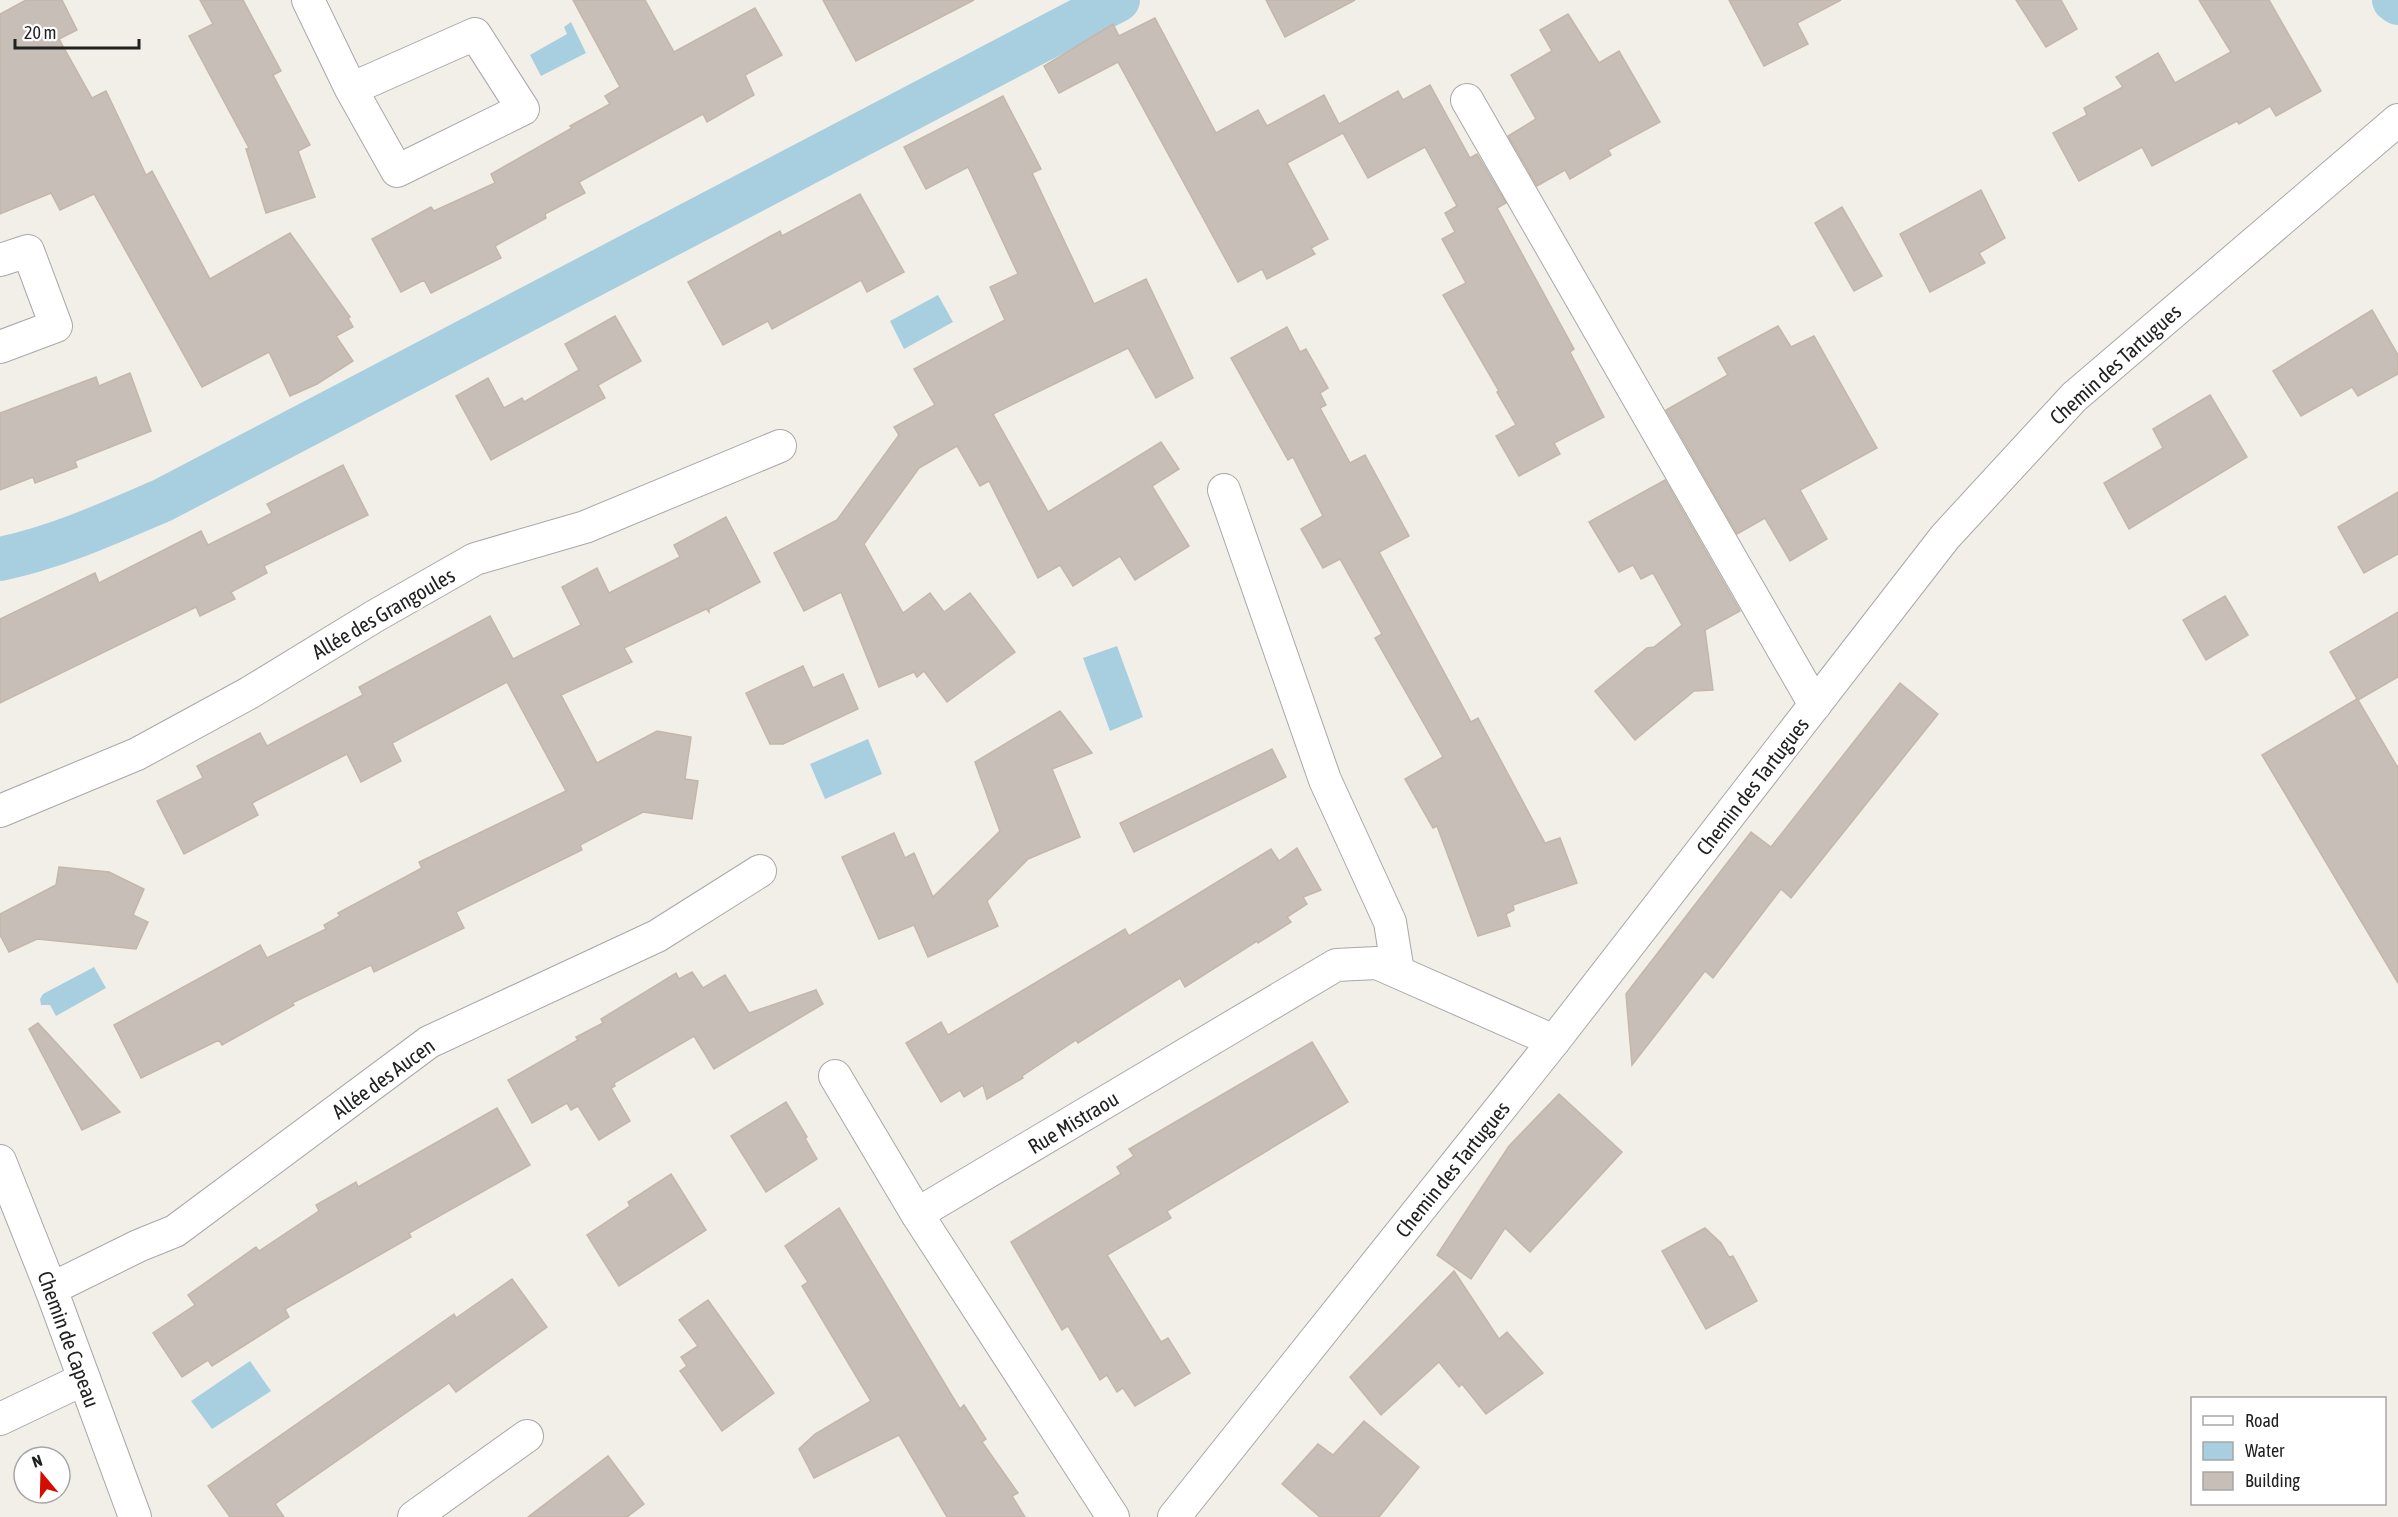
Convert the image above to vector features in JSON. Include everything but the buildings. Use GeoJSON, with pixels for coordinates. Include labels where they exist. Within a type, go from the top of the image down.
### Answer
{"type":"FeatureCollection","features":[{"type":"Feature","properties":{"kind":"street"},"geometry":{"type":"LineString","coordinates":[[308,0],[351,89],[397,171],[523,109],[475,34],[351,89]]}},
{"type":"Feature","properties":{"kind":"street"},"geometry":{"type":"LineString","coordinates":[[1467,100],[1815,705]]}},
{"type":"Feature","properties":{"kind":"street","name":"Chemin des Tartugues"},"geometry":{"type":"LineString","coordinates":[[1174,1517],[1554,1041],[1945,537],[2074,397],[2398,120]]}},
{"type":"Feature","properties":{"kind":"street"},"geometry":{"type":"LineString","coordinates":[[0,260],[28,251],[56,326],[0,347]]}},
{"type":"Feature","properties":{"kind":"street","name":"Allée des Grangoules"},"geometry":{"type":"LineString","coordinates":[[0,811],[137,754],[249,693],[375,616],[475,559],[585,527],[780,446]]}},
{"type":"Feature","properties":{"kind":"street"},"geometry":{"type":"LineString","coordinates":[[1224,490],[1325,780],[1390,922],[1398,972]]}},
{"type":"Feature","properties":{"kind":"street","name":"Allée des Aucen"},"geometry":{"type":"LineString","coordinates":[[51,1289],[138,1246],[175,1231],[429,1042],[657,936],[760,871]]}},
{"type":"Feature","properties":{"kind":"street","name":"Rue Mistraou"},"geometry":{"type":"LineString","coordinates":[[917,1214],[1336,965],[1377,963],[1554,1041]]}},
{"type":"Feature","properties":{"kind":"street"},"geometry":{"type":"LineString","coordinates":[[835,1076],[917,1214],[1113,1517]]}},
{"type":"Feature","properties":{"kind":"street","name":"Chemin de Capeau"},"geometry":{"type":"LineString","coordinates":[[0,1161],[51,1289],[135,1517]]}},
{"type":"Feature","properties":{"kind":"street"},"geometry":{"type":"LineString","coordinates":[[0,1419],[84,1379]]}},
{"type":"Feature","properties":{"kind":"street"},"geometry":{"type":"LineString","coordinates":[[414,1517],[527,1436]]}},
{"type":"Feature","properties":{"kind":"water"},"geometry":{"type":"Polygon","coordinates":[[[571,22],[586,53],[541,76],[530,55],[567,34],[564,27],[571,22]]]}},
{"type":"Feature","properties":{"kind":"water"},"geometry":{"type":"Polygon","coordinates":[[[938,295],[953,322],[904,349],[890,321],[938,295]]]}},
{"type":"Feature","properties":{"kind":"water"},"geometry":{"type":"Polygon","coordinates":[[[1117,646],[1143,717],[1110,731],[1083,658],[1117,646]]]}},
{"type":"Feature","properties":{"kind":"water"},"geometry":{"type":"Polygon","coordinates":[[[868,739],[882,774],[825,799],[810,764],[868,739]]]}},
{"type":"Feature","properties":{"kind":"water"},"geometry":{"type":"Polygon","coordinates":[[[94,967],[106,988],[56,1016],[50,1005],[41,1005],[40,999],[43,994],[94,967]]]}},
{"type":"Feature","properties":{"kind":"water"},"geometry":{"type":"Polygon","coordinates":[[[250,1361],[271,1391],[212,1429],[191,1401],[250,1361]]]}},
{"type":"Feature","properties":{"kind":"waterway"},"geometry":{"type":"LineString","coordinates":[[0,559],[63,541],[163,500],[1118,0]]}},
{"type":"Feature","properties":{"kind":"waterway"},"geometry":{"type":"LineString","coordinates":[[2394,0],[2398,3]]}}]}
